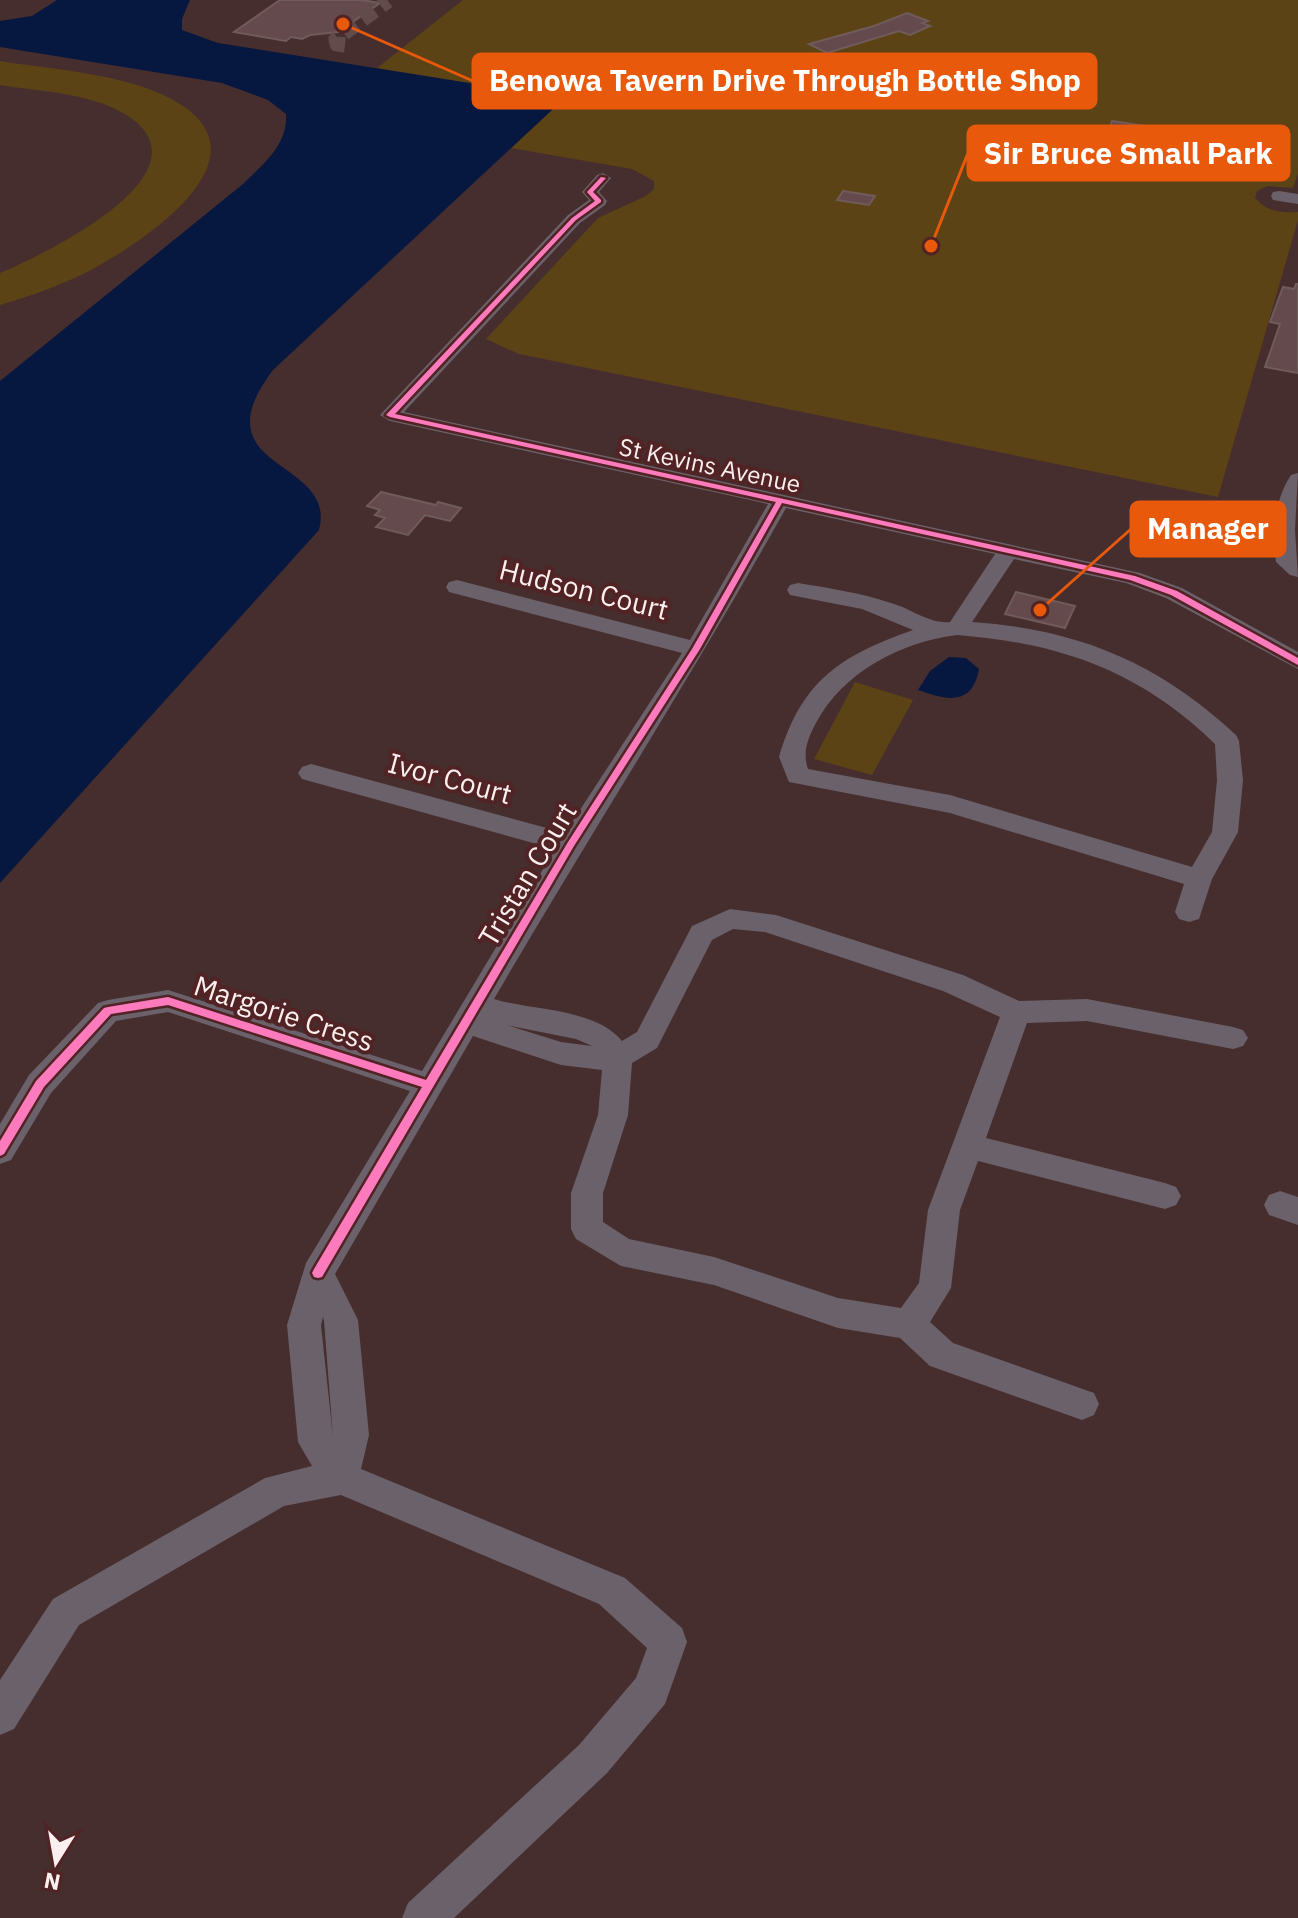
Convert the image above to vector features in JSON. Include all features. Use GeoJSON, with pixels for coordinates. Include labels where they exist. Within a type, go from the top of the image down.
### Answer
{"type":"FeatureCollection","features":[{"type":"Feature","properties":{"kind":"street","name":"St Kevins Avenue"},"geometry":{"type":"LineString","coordinates":[[603,178],[590,192],[599,201],[574,219],[390,415],[1155,585],[1298,662]]}},
{"type":"Feature","properties":{"kind":"street"},"geometry":{"type":"LineString","coordinates":[[1279,196],[1298,199]]}},
{"type":"Feature","properties":{"kind":"street"},"geometry":{"type":"LineString","coordinates":[[1298,479],[1288,499],[1283,537],[1287,562],[1298,570]]}},
{"type":"Feature","properties":{"kind":"street","name":"Tristan Court"},"geometry":{"type":"LineString","coordinates":[[341,1478],[316,1442],[304,1325],[318,1273],[571,844],[696,649],[780,501]]}},
{"type":"Feature","properties":{"kind":"street"},"geometry":{"type":"LineString","coordinates":[[957,628],[1008,551]]}},
{"type":"Feature","properties":{"kind":"street"},"geometry":{"type":"LineString","coordinates":[[983,629],[1003,593],[1001,584],[992,575]]}},
{"type":"Feature","properties":{"kind":"street","name":"Hudson Court"},"geometry":{"type":"LineString","coordinates":[[457,587],[696,649]]}},
{"type":"Feature","properties":{"kind":"street"},"geometry":{"type":"LineString","coordinates":[[798,590],[864,602],[907,615],[931,631]]}},
{"type":"Feature","properties":{"kind":"street"},"geometry":{"type":"LineString","coordinates":[[1189,912],[1199,879],[1225,832],[1230,780],[1227,741],[1174,694],[1111,660],[1058,644],[983,629],[931,631],[872,653],[820,693],[798,734],[791,757],[798,776],[913,795],[1040,829],[1199,879]]}},
{"type":"Feature","properties":{"kind":"street","name":"Ivor Court"},"geometry":{"type":"LineString","coordinates":[[311,773],[571,844]]}},
{"type":"Feature","properties":{"kind":"street"},"geometry":{"type":"LineString","coordinates":[[473,1014],[550,1051],[596,1060],[618,1057],[647,1040],[702,933],[730,919],[766,922],[910,968],[953,983],[1016,1012],[1087,1010],[1233,1038]]}},
{"type":"Feature","properties":{"kind":"street","name":"Margorie Cress"},"geometry":{"type":"LineString","coordinates":[[0,1151],[40,1084],[108,1011],[168,1001],[429,1085]]}},
{"type":"Feature","properties":{"kind":"street"},"geometry":{"type":"LineString","coordinates":[[909,1324],[935,1288],[944,1210],[1016,1012]]}},
{"type":"Feature","properties":{"kind":"street"},"geometry":{"type":"LineString","coordinates":[[618,1057],[613,1115],[587,1193],[587,1229],[621,1252],[714,1271],[838,1313],[909,1324],[942,1355],[1082,1404]]}},
{"type":"Feature","properties":{"kind":"street"},"geometry":{"type":"LineString","coordinates":[[968,1146],[1165,1196]]}},
{"type":"Feature","properties":{"kind":"street"},"geometry":{"type":"LineString","coordinates":[[0,1715],[66,1612],[278,1490],[341,1478],[612,1591],[668,1642],[651,1690],[593,1759],[423,1918]]}},
{"type":"Feature","properties":{"kind":"shaded area"},"geometry":{"type":"Polygon","coordinates":[[[463,0],[1298,0],[1298,173],[1293,188],[1268,186],[1257,191],[1255,198],[1275,211],[1298,212],[1298,220],[1218,497],[519,354],[486,339],[598,218],[646,196],[654,189],[654,181],[632,169],[511,148],[553,109],[547,96],[377,68],[463,0]]]}},
{"type":"Feature","properties":{"kind":"shaded area"},"geometry":{"type":"Polygon","coordinates":[[[0,61],[119,80],[164,95],[183,106],[205,128],[211,151],[204,175],[187,199],[138,241],[80,275],[0,305],[0,273],[48,250],[109,212],[133,190],[149,166],[151,143],[135,121],[105,105],[70,95],[0,85],[0,61]]]}},
{"type":"Feature","properties":{"kind":"shaded area"},"geometry":{"type":"Polygon","coordinates":[[[855,682],[913,700],[872,775],[814,759],[855,682]]]}},
{"type":"Feature","properties":{"kind":"water"},"geometry":{"type":"Polygon","coordinates":[[[57,0],[190,0],[182,19],[182,30],[218,43],[538,94],[547,96],[554,105],[273,370],[254,403],[250,428],[259,446],[309,489],[319,506],[319,530],[0,883],[0,381],[243,184],[273,153],[286,125],[286,114],[268,100],[222,83],[0,47],[0,21],[32,16],[57,0]]]}},
{"type":"Feature","properties":{"kind":"water"},"geometry":{"type":"Polygon","coordinates":[[[949,657],[966,658],[979,669],[970,690],[956,698],[948,698],[918,690],[930,671],[949,657]]]}},
{"type":"Feature","properties":{"kind":"building"},"geometry":{"type":"Polygon","coordinates":[[[280,0],[362,0],[380,3],[338,32],[302,39],[291,37],[286,41],[234,32],[280,0]]]}},
{"type":"Feature","properties":{"kind":"building"},"geometry":{"type":"Polygon","coordinates":[[[907,13],[928,21],[922,23],[930,26],[910,35],[899,31],[827,53],[809,44],[874,26],[907,13]]]}},
{"type":"Feature","properties":{"kind":"building"},"geometry":{"type":"Polygon","coordinates":[[[1112,121],[1159,128],[1155,138],[1108,132],[1112,121]]]}},
{"type":"Feature","properties":{"kind":"building"},"geometry":{"type":"Polygon","coordinates":[[[843,191],[875,196],[869,205],[837,200],[843,191]]]}},
{"type":"Feature","properties":{"kind":"building"},"geometry":{"type":"Polygon","coordinates":[[[1296,284],[1298,373],[1265,367],[1280,324],[1270,322],[1283,287],[1294,289],[1296,284]]]}},
{"type":"Feature","properties":{"kind":"building"},"geometry":{"type":"Polygon","coordinates":[[[381,492],[461,508],[450,521],[425,515],[408,535],[376,527],[385,518],[375,515],[380,510],[367,506],[381,492]]]}},
{"type":"Feature","properties":{"kind":"building"},"geometry":{"type":"Polygon","coordinates":[[[1016,592],[1075,606],[1065,628],[1005,614],[1016,592]]]}},
{"type":"Feature","properties":{"kind":"tunnel"},"geometry":{"type":"LineString","coordinates":[[345,45],[337,44],[336,39],[388,1]]}},
{"type":"Feature","properties":{"kind":"cycle path"},"geometry":{"type":"LineString","coordinates":[[603,178],[590,192],[599,201],[574,219],[390,415],[1132,578],[1174,593],[1298,662]]}},
{"type":"Feature","properties":{"kind":"cycle path"},"geometry":{"type":"LineString","coordinates":[[318,1273],[571,844],[696,649],[780,501]]}},
{"type":"Feature","properties":{"kind":"cycle path"},"geometry":{"type":"LineString","coordinates":[[0,1151],[40,1084],[108,1011],[168,1001],[429,1085]]}},
{"type":"Feature","properties":{"kind":"place","name":"Benowa Tavern Drive Through Bottle Shop"},"geometry":{"type":"Point","coordinates":[343,24]}},
{"type":"Feature","properties":{"kind":"place","name":"Sir Bruce Small Park"},"geometry":{"type":"Point","coordinates":[931,246]}},
{"type":"Feature","properties":{"kind":"place","name":"Manager"},"geometry":{"type":"Point","coordinates":[1040,610]}}]}
